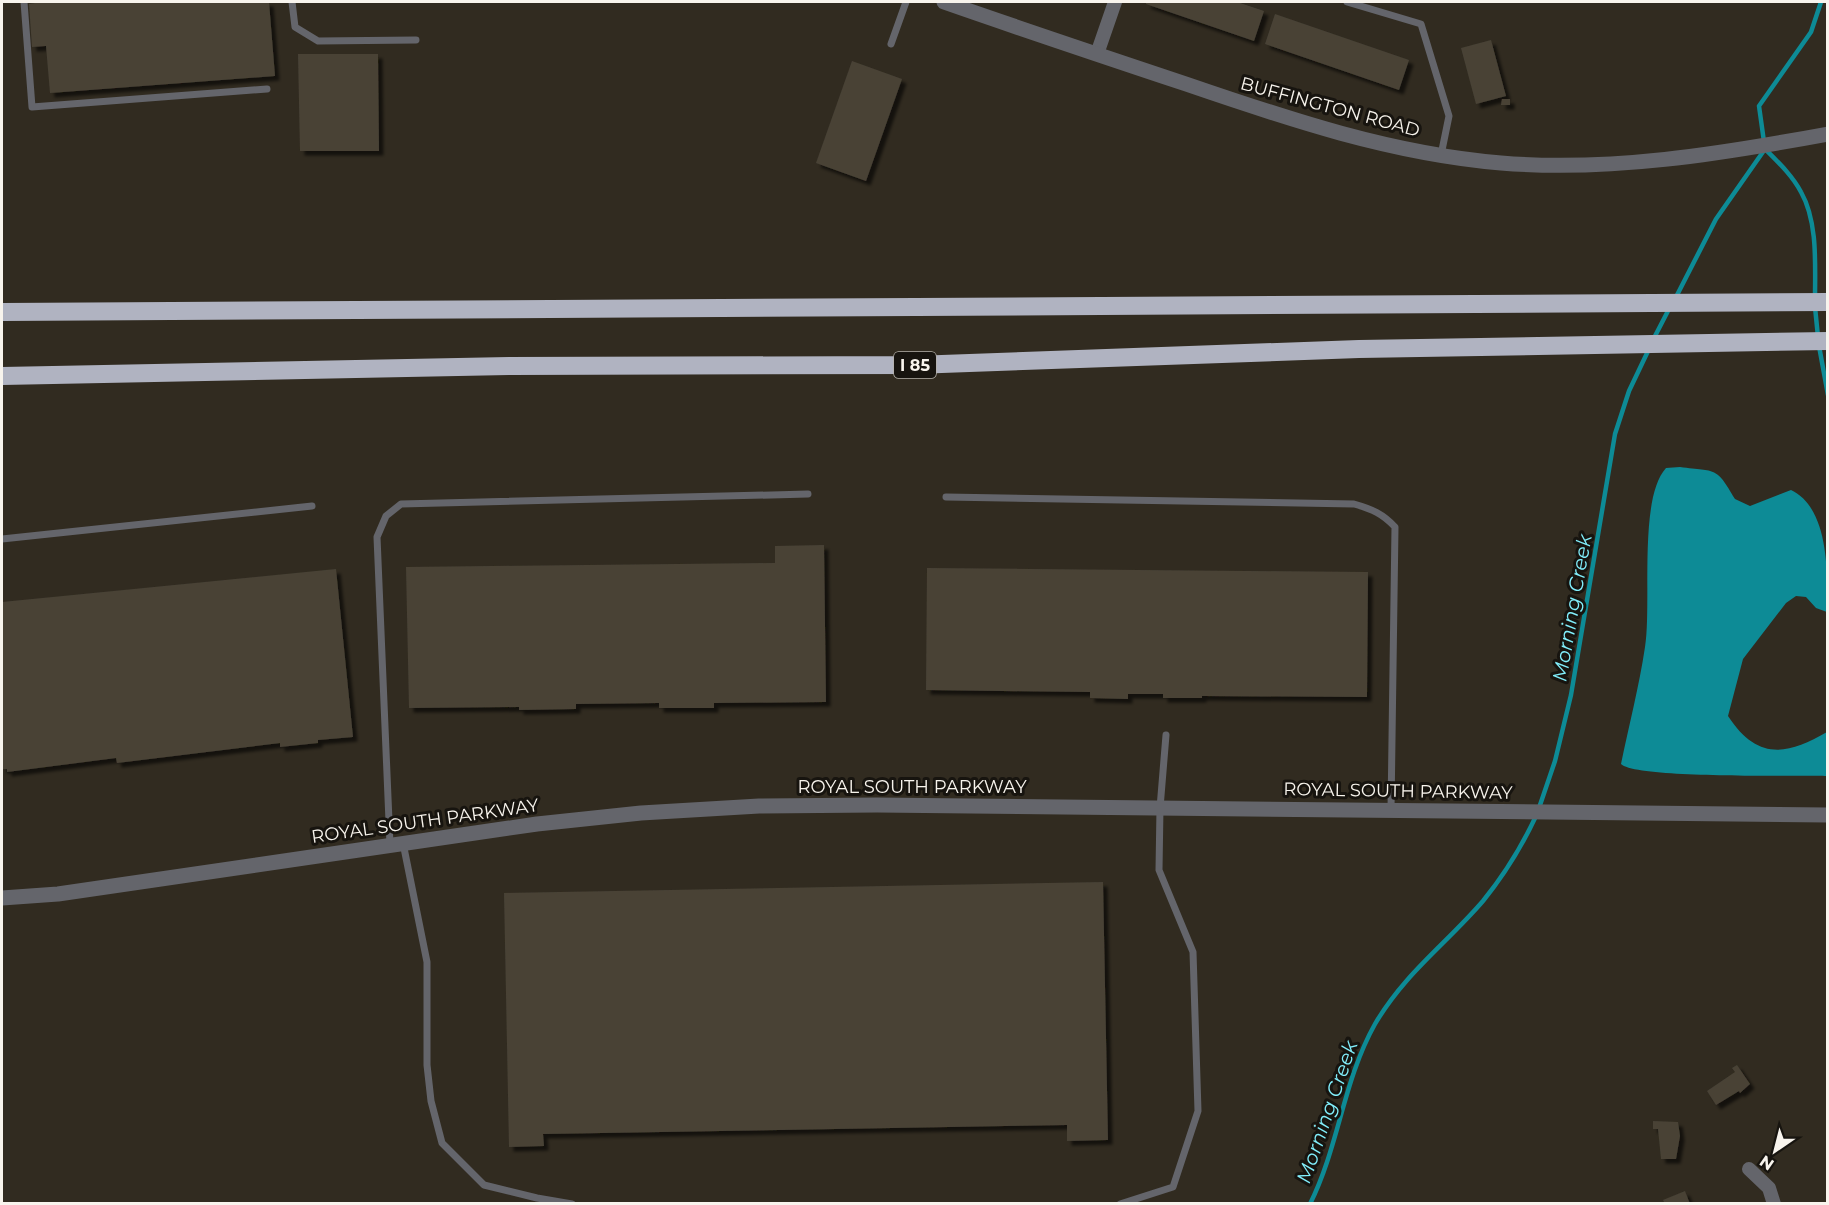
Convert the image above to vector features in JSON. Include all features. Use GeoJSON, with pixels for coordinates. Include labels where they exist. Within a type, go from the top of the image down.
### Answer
{"type":"FeatureCollection","features":[{"type":"Feature","properties":{"kind":"highway"},"geometry":{"type":"LineString","coordinates":[[2,312],[1827,302]]}},
{"type":"Feature","properties":{"kind":"highway","name":"I 85"},"geometry":{"type":"LineString","coordinates":[[2,376],[521,365],[914,365],[1359,349],[1827,341]]}},
{"type":"Feature","properties":{"kind":"street","name":"BUFFINGTON ROAD"},"geometry":{"type":"LineString","coordinates":[[944,2],[1251,106],[1355,137],[1441,155],[1500,163],[1572,166],[1650,162],[1827,134]]}},
{"type":"Feature","properties":{"kind":"street"},"geometry":{"type":"LineString","coordinates":[[1097,54],[1114,2]]}},
{"type":"Feature","properties":{"kind":"street","name":"ROYAL SOUTH PARKWAY"},"geometry":{"type":"LineString","coordinates":[[2,898],[58,894],[549,822],[641,813],[759,806],[878,805],[1827,815]]}},
{"type":"Feature","properties":{"kind":"street"},"geometry":{"type":"LineString","coordinates":[[1749,1169],[1769,1188],[1774,1203]]}},
{"type":"Feature","properties":{"kind":"lane"},"geometry":{"type":"LineString","coordinates":[[24,2],[32,107],[267,89]]}},
{"type":"Feature","properties":{"kind":"lane"},"geometry":{"type":"LineString","coordinates":[[292,2],[295,27],[318,41],[416,40]]}},
{"type":"Feature","properties":{"kind":"lane"},"geometry":{"type":"LineString","coordinates":[[891,44],[906,2]]}},
{"type":"Feature","properties":{"kind":"lane"},"geometry":{"type":"LineString","coordinates":[[1347,2],[1421,24],[1449,116],[1441,155]]}},
{"type":"Feature","properties":{"kind":"lane"},"geometry":{"type":"LineString","coordinates":[[572,1203],[537,1198],[484,1185],[442,1143],[431,1101],[427,1065],[427,962],[396,844],[377,537],[386,516],[401,504],[808,494]]}},
{"type":"Feature","properties":{"kind":"lane"},"geometry":{"type":"LineString","coordinates":[[946,497],[1354,504],[1373,509],[1386,517],[1395,527],[1391,810]]}},
{"type":"Feature","properties":{"kind":"lane"},"geometry":{"type":"LineString","coordinates":[[2,539],[312,506]]}},
{"type":"Feature","properties":{"kind":"lane"},"geometry":{"type":"LineString","coordinates":[[1120,1203],[1173,1187],[1198,1112],[1193,952],[1159,870],[1160,808],[1166,735]]}},
{"type":"Feature","properties":{"kind":"water"},"geometry":{"type":"Polygon","coordinates":[[[1680,467],[1714,472],[1724,481],[1735,499],[1750,506],[1791,490],[1813,511],[1824,543],[1827,612],[1816,608],[1806,597],[1796,596],[1786,603],[1743,659],[1728,716],[1750,740],[1761,747],[1773,750],[1798,746],[1827,732],[1827,776],[1685,774],[1633,769],[1621,764],[1645,647],[1649,527],[1652,503],[1657,483],[1666,468],[1680,467]]]}},
{"type":"Feature","properties":{"kind":"building"},"geometry":{"type":"Polygon","coordinates":[[[41,2],[269,2],[275,76],[50,93],[46,46],[32,47],[29,4],[41,2]]]}},
{"type":"Feature","properties":{"kind":"building"},"geometry":{"type":"Polygon","coordinates":[[[1146,2],[1237,2],[1264,11],[1254,41],[1146,4],[1146,2]]]}},
{"type":"Feature","properties":{"kind":"building"},"geometry":{"type":"Polygon","coordinates":[[[1275,14],[1409,60],[1399,90],[1265,44],[1275,14]]]}},
{"type":"Feature","properties":{"kind":"building"},"geometry":{"type":"Polygon","coordinates":[[[1491,40],[1506,96],[1476,104],[1461,48],[1491,40]]]}},
{"type":"Feature","properties":{"kind":"building"},"geometry":{"type":"Polygon","coordinates":[[[298,54],[378,54],[379,151],[300,151],[298,54]]]}},
{"type":"Feature","properties":{"kind":"building"},"geometry":{"type":"Polygon","coordinates":[[[852,61],[902,79],[866,181],[816,163],[852,61]]]}},
{"type":"Feature","properties":{"kind":"building"},"geometry":{"type":"Polygon","coordinates":[[[1502,99],[1510,99],[1510,105],[1501,105],[1502,99]]]}},
{"type":"Feature","properties":{"kind":"building"},"geometry":{"type":"Polygon","coordinates":[[[824,545],[826,702],[714,703],[714,708],[659,708],[659,703],[576,704],[576,709],[409,708],[406,567],[775,563],[775,546],[824,545]]]}},
{"type":"Feature","properties":{"kind":"building"},"geometry":{"type":"Polygon","coordinates":[[[927,568],[1368,572],[1367,697],[1202,696],[1202,698],[1163,698],[1163,694],[1128,694],[1128,699],[1090,698],[1090,692],[926,690],[927,568]]]}},
{"type":"Feature","properties":{"kind":"building"},"geometry":{"type":"Polygon","coordinates":[[[336,569],[353,737],[318,740],[318,743],[280,747],[280,743],[117,763],[116,758],[7,772],[7,769],[2,769],[2,602],[336,569]]]}},
{"type":"Feature","properties":{"kind":"building"},"geometry":{"type":"Polygon","coordinates":[[[1103,882],[1108,1140],[1067,1141],[1067,1125],[543,1134],[544,1146],[509,1147],[504,893],[1103,882]]]}},
{"type":"Feature","properties":{"kind":"building"},"geometry":{"type":"Polygon","coordinates":[[[1737,1065],[1750,1084],[1740,1093],[1739,1091],[1716,1105],[1707,1091],[1735,1072],[1732,1068],[1737,1065]]]}},
{"type":"Feature","properties":{"kind":"building"},"geometry":{"type":"Polygon","coordinates":[[[1653,1121],[1678,1122],[1680,1136],[1676,1159],[1661,1159],[1658,1129],[1653,1129],[1653,1121]]]}},
{"type":"Feature","properties":{"kind":"building"},"geometry":{"type":"Polygon","coordinates":[[[1685,1191],[1690,1204],[1665,1204],[1663,1200],[1685,1191]]]}},
{"type":"Feature","properties":{"kind":"waterway","name":"Morning Creek"},"geometry":{"type":"LineString","coordinates":[[1675,299],[1716,219],[1765,149],[1759,106],[1811,32],[1821,2]]}},
{"type":"Feature","properties":{"kind":"waterway"},"geometry":{"type":"LineString","coordinates":[[1765,149],[1793,180],[1806,204],[1813,230],[1815,299]]}},
{"type":"Feature","properties":{"kind":"waterway"},"geometry":{"type":"LineString","coordinates":[[1815,307],[1818,337]]}},
{"type":"Feature","properties":{"kind":"waterway","name":"Morning Creek"},"geometry":{"type":"LineString","coordinates":[[1654,338],[1669,309]]}},
{"type":"Feature","properties":{"kind":"waterway"},"geometry":{"type":"LineString","coordinates":[[1819,346],[1828,395]]}},
{"type":"Feature","properties":{"kind":"waterway","name":"Morning Creek"},"geometry":{"type":"LineString","coordinates":[[1539,808],[1555,761],[1571,695],[1615,434],[1629,391],[1649,349]]}},
{"type":"Feature","properties":{"kind":"waterway","name":"Morning Creek"},"geometry":{"type":"LineString","coordinates":[[1310,1204],[1328,1159],[1355,1068],[1375,1024],[1399,989],[1491,891],[1512,860],[1536,816]]}}]}
